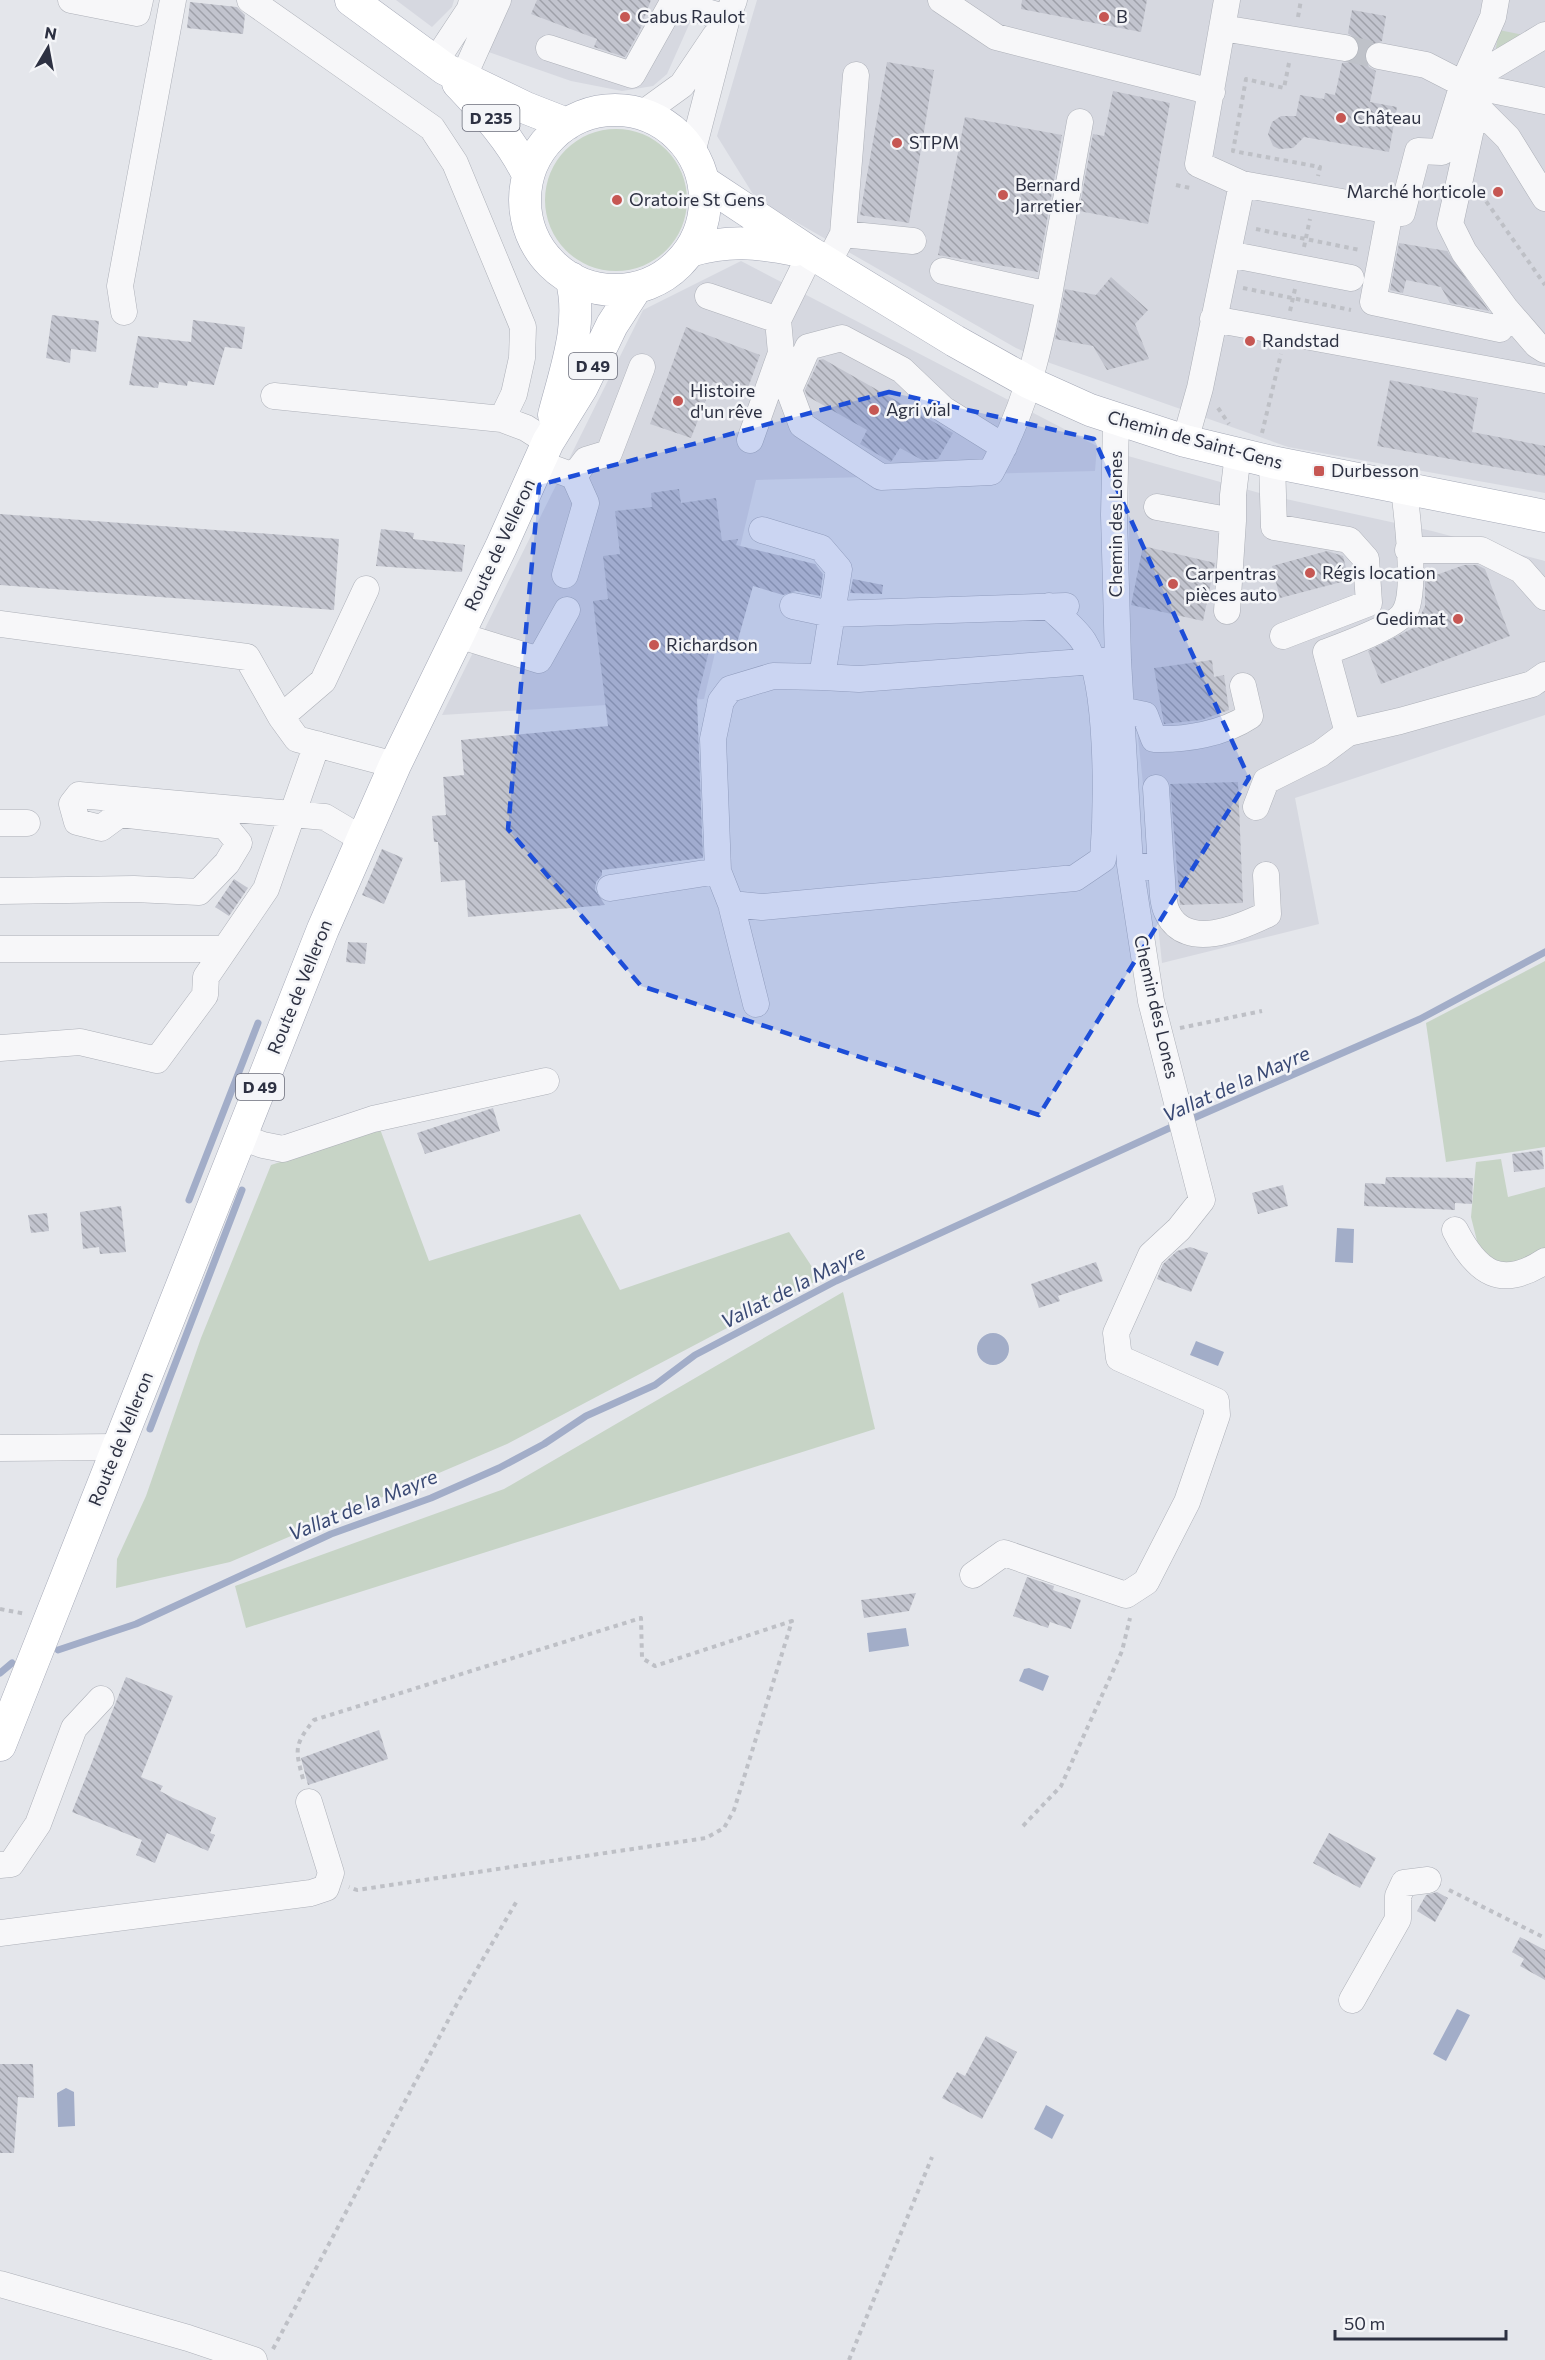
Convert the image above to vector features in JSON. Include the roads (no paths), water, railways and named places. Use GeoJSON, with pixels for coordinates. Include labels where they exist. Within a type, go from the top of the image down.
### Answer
{"type":"FeatureCollection","features":[{"type":"Feature","properties":{"kind":"main road","name":"D 235"},"geometry":{"type":"LineString","coordinates":[[351,0],[448,70],[526,108],[567,124]]}},
{"type":"Feature","properties":{"kind":"main road","name":"D 235"},"geometry":{"type":"LineString","coordinates":[[448,70],[500,128],[518,154],[528,175]]}},
{"type":"Feature","properties":{"kind":"main road"},"geometry":{"type":"LineString","coordinates":[[616,110],[642,114],[662,123],[679,136],[698,168],[704,218],[690,251],[675,268],[657,280],[636,288],[602,289],[571,278],[546,258],[537,245],[528,222],[525,198],[528,175],[543,146],[567,124],[590,113],[616,110]]}},
{"type":"Feature","properties":{"kind":"main road","name":"Chemin de Saint-Gens"},"geometry":{"type":"LineString","coordinates":[[698,168],[820,258],[955,341],[1030,383],[1116,420],[1185,441],[1244,437],[1272,462],[1545,516]]}},
{"type":"Feature","properties":{"kind":"main road","name":"Chemin de Saint-Gens"},"geometry":{"type":"LineString","coordinates":[[690,251],[715,244],[758,242],[820,258]]}},
{"type":"Feature","properties":{"kind":"main road","name":"Route de Velleron"},"geometry":{"type":"LineString","coordinates":[[543,452],[571,346],[576,294],[571,278]]}},
{"type":"Feature","properties":{"kind":"main road","name":"Route de Velleron"},"geometry":{"type":"LineString","coordinates":[[0,1745],[240,1137],[362,839],[543,452],[582,387],[612,325],[636,288]]}},
{"type":"Feature","properties":{"kind":"street"},"geometry":{"type":"LineString","coordinates":[[71,0],[137,14],[140,0]]}},
{"type":"Feature","properties":{"kind":"street"},"geometry":{"type":"LineString","coordinates":[[124,312],[120,286],[173,0]]}},
{"type":"Feature","properties":{"kind":"street"},"geometry":{"type":"LineString","coordinates":[[250,0],[432,128],[455,163],[523,327],[522,358],[514,394],[502,419]]}},
{"type":"Feature","properties":{"kind":"street"},"geometry":{"type":"LineString","coordinates":[[448,70],[472,0]]}},
{"type":"Feature","properties":{"kind":"street"},"geometry":{"type":"LineString","coordinates":[[448,70],[498,0]]}},
{"type":"Feature","properties":{"kind":"street"},"geometry":{"type":"LineString","coordinates":[[941,0],[996,37],[1212,92]]}},
{"type":"Feature","properties":{"kind":"street"},"geometry":{"type":"LineString","coordinates":[[1227,0],[1198,164],[1242,184],[1396,212]]}},
{"type":"Feature","properties":{"kind":"street"},"geometry":{"type":"LineString","coordinates":[[1496,0],[1470,95],[1450,225],[1464,252],[1505,308],[1537,345],[1545,350]]}},
{"type":"Feature","properties":{"kind":"street"},"geometry":{"type":"LineString","coordinates":[[549,48],[632,75],[673,2],[730,9]]}},
{"type":"Feature","properties":{"kind":"street"},"geometry":{"type":"LineString","coordinates":[[642,114],[682,84],[730,9]]}},
{"type":"Feature","properties":{"kind":"street"},"geometry":{"type":"LineString","coordinates":[[698,168],[730,9]]}},
{"type":"Feature","properties":{"kind":"street"},"geometry":{"type":"LineString","coordinates":[[1222,28],[1345,48]]}},
{"type":"Feature","properties":{"kind":"street"},"geometry":{"type":"LineString","coordinates":[[1500,329],[1373,302],[1396,212],[1418,151],[1442,153],[1470,95],[1545,35]]}},
{"type":"Feature","properties":{"kind":"street"},"geometry":{"type":"LineString","coordinates":[[1379,56],[1426,65],[1470,95],[1508,138],[1545,198]]}},
{"type":"Feature","properties":{"kind":"street"},"geometry":{"type":"LineString","coordinates":[[750,440],[781,352],[778,320],[820,258],[843,234],[856,75]]}},
{"type":"Feature","properties":{"kind":"street"},"geometry":{"type":"LineString","coordinates":[[1470,95],[1545,101]]}},
{"type":"Feature","properties":{"kind":"street"},"geometry":{"type":"LineString","coordinates":[[1004,447],[943,409],[902,370],[842,338],[808,347],[789,390],[802,425],[881,477],[990,472],[1004,447],[1030,383],[1049,295],[1080,122]]}},
{"type":"Feature","properties":{"kind":"street"},"geometry":{"type":"LineString","coordinates":[[1185,441],[1200,388],[1242,184]]}},
{"type":"Feature","properties":{"kind":"street"},"geometry":{"type":"LineString","coordinates":[[843,234],[913,241]]}},
{"type":"Feature","properties":{"kind":"street"},"geometry":{"type":"LineString","coordinates":[[1228,254],[1351,278]]}},
{"type":"Feature","properties":{"kind":"street"},"geometry":{"type":"LineString","coordinates":[[943,271],[1049,295]]}},
{"type":"Feature","properties":{"kind":"street"},"geometry":{"type":"LineString","coordinates":[[708,296],[778,320]]}},
{"type":"Feature","properties":{"kind":"street"},"geometry":{"type":"LineString","coordinates":[[1213,319],[1545,380]]}},
{"type":"Feature","properties":{"kind":"street"},"geometry":{"type":"LineString","coordinates":[[574,476],[586,460],[609,453],[642,367]]}},
{"type":"Feature","properties":{"kind":"street"},"geometry":{"type":"LineString","coordinates":[[274,396],[502,419],[526,428],[543,452],[574,476],[586,502],[565,575]]}},
{"type":"Feature","properties":{"kind":"street","name":"Chemin des Lones"},"geometry":{"type":"LineString","coordinates":[[973,1575],[1004,1553],[1126,1595],[1146,1582],[1187,1502],[1217,1415],[1216,1401],[1119,1358],[1116,1333],[1151,1256],[1179,1229],[1202,1200],[1159,1031],[1138,932],[1130,865],[1121,710],[1106,661],[1114,515],[1116,420]]}},
{"type":"Feature","properties":{"kind":"street"},"geometry":{"type":"LineString","coordinates":[[1227,611],[1233,495],[1244,437]]}},
{"type":"Feature","properties":{"kind":"street"},"geometry":{"type":"LineString","coordinates":[[1272,462],[1274,527],[1349,540],[1366,560],[1370,603],[1283,636]]}},
{"type":"Feature","properties":{"kind":"street"},"geometry":{"type":"LineString","coordinates":[[1348,733],[1326,652],[1359,640],[1404,614],[1412,595],[1404,489]]}},
{"type":"Feature","properties":{"kind":"street"},"geometry":{"type":"LineString","coordinates":[[1156,507],[1233,521]]}},
{"type":"Feature","properties":{"kind":"street"},"geometry":{"type":"LineString","coordinates":[[762,530],[821,548],[839,569],[822,677]]}},
{"type":"Feature","properties":{"kind":"street"},"geometry":{"type":"LineString","coordinates":[[1408,550],[1481,550],[1521,570],[1545,597]]}},
{"type":"Feature","properties":{"kind":"street"},"geometry":{"type":"LineString","coordinates":[[281,717],[323,681],[366,589]]}},
{"type":"Feature","properties":{"kind":"street"},"geometry":{"type":"LineString","coordinates":[[731,904],[762,907],[1075,878],[1103,859],[1107,810],[1106,661],[1083,640],[1058,606],[831,614],[793,606]]}},
{"type":"Feature","properties":{"kind":"street"},"geometry":{"type":"LineString","coordinates":[[458,635],[539,660],[567,610]]}},
{"type":"Feature","properties":{"kind":"street"},"geometry":{"type":"LineString","coordinates":[[0,624],[247,657],[281,717],[297,739],[395,765]]}},
{"type":"Feature","properties":{"kind":"street"},"geometry":{"type":"LineString","coordinates":[[756,1004],[731,904],[718,871],[713,739],[721,701],[730,689],[772,676],[859,679],[1106,661]]}},
{"type":"Feature","properties":{"kind":"street"},"geometry":{"type":"LineString","coordinates":[[1256,807],[1266,781],[1320,754],[1348,733],[1532,684],[1545,675]]}},
{"type":"Feature","properties":{"kind":"street"},"geometry":{"type":"LineString","coordinates":[[1121,710],[1144,715],[1154,739],[1171,740],[1232,728],[1250,716],[1243,686]]}},
{"type":"Feature","properties":{"kind":"street"},"geometry":{"type":"LineString","coordinates":[[0,1048],[80,1042],[157,1060],[205,995],[206,977],[266,889],[317,744]]}},
{"type":"Feature","properties":{"kind":"street"},"geometry":{"type":"LineString","coordinates":[[1156,788],[1166,912],[1177,928],[1198,936],[1245,925],[1268,914],[1266,874]]}},
{"type":"Feature","properties":{"kind":"street"},"geometry":{"type":"LineString","coordinates":[[0,891],[134,889],[199,892],[227,863],[239,843],[225,826],[120,814],[101,828],[77,822],[72,804],[80,795],[325,817],[362,839]]}},
{"type":"Feature","properties":{"kind":"street"},"geometry":{"type":"LineString","coordinates":[[0,823],[27,823]]}},
{"type":"Feature","properties":{"kind":"street"},"geometry":{"type":"LineString","coordinates":[[1130,865],[1161,868]]}},
{"type":"Feature","properties":{"kind":"street"},"geometry":{"type":"LineString","coordinates":[[610,888],[718,871]]}},
{"type":"Feature","properties":{"kind":"street"},"geometry":{"type":"LineString","coordinates":[[0,949],[225,949]]}},
{"type":"Feature","properties":{"kind":"street"},"geometry":{"type":"LineString","coordinates":[[240,1137],[284,1149],[373,1119],[546,1081]]}},
{"type":"Feature","properties":{"kind":"street"},"geometry":{"type":"LineString","coordinates":[[1455,1230],[1468,1255],[1486,1270],[1508,1276],[1527,1273],[1545,1261]]}},
{"type":"Feature","properties":{"kind":"street"},"geometry":{"type":"LineString","coordinates":[[0,1448],[118,1447]]}},
{"type":"Feature","properties":{"kind":"street"},"geometry":{"type":"LineString","coordinates":[[0,1865],[11,1864],[38,1824],[74,1728],[101,1699]]}},
{"type":"Feature","properties":{"kind":"street"},"geometry":{"type":"LineString","coordinates":[[0,1933],[311,1893],[326,1888],[331,1873],[309,1802]]}},
{"type":"Feature","properties":{"kind":"street"},"geometry":{"type":"LineString","coordinates":[[1352,2000],[1398,1919],[1398,1896],[1404,1883],[1428,1880]]}},
{"type":"Feature","properties":{"kind":"street"},"geometry":{"type":"LineString","coordinates":[[0,2284],[184,2349],[263,2355]]}},
{"type":"Feature","properties":{"kind":"water"},"geometry":{"type":"Polygon","coordinates":[[[1337,1228],[1354,1229],[1353,1263],[1335,1262],[1337,1228]]]}},
{"type":"Feature","properties":{"kind":"water"},"geometry":{"type":"Polygon","coordinates":[[[993,1333],[1005,1337],[1009,1349],[1005,1361],[993,1365],[981,1361],[977,1349],[981,1337],[993,1333]]]}},
{"type":"Feature","properties":{"kind":"water"},"geometry":{"type":"Polygon","coordinates":[[[1196,1341],[1224,1352],[1218,1366],[1190,1355],[1196,1341]]]}},
{"type":"Feature","properties":{"kind":"water"},"geometry":{"type":"Polygon","coordinates":[[[906,1628],[909,1646],[869,1652],[867,1633],[906,1628]]]}},
{"type":"Feature","properties":{"kind":"water"},"geometry":{"type":"Polygon","coordinates":[[[1029,1668],[1049,1676],[1043,1691],[1019,1681],[1024,1669],[1029,1668]]]}},
{"type":"Feature","properties":{"kind":"water"},"geometry":{"type":"Polygon","coordinates":[[[1457,2009],[1470,2015],[1446,2061],[1433,2054],[1457,2009]]]}},
{"type":"Feature","properties":{"kind":"water"},"geometry":{"type":"Polygon","coordinates":[[[66,2088],[74,2092],[75,2126],[58,2127],[57,2093],[66,2088]]]}},
{"type":"Feature","properties":{"kind":"water"},"geometry":{"type":"Polygon","coordinates":[[[1046,2105],[1064,2115],[1052,2139],[1034,2129],[1046,2105]]]}},
{"type":"Feature","properties":{"kind":"waterway","name":"Vallat de la Mayre"},"geometry":{"type":"LineString","coordinates":[[1187,1121],[1420,1019],[1545,952]]}},
{"type":"Feature","properties":{"kind":"waterway"},"geometry":{"type":"LineString","coordinates":[[189,1200],[258,1023]]}},
{"type":"Feature","properties":{"kind":"waterway","name":"Vallat de la Mayre"},"geometry":{"type":"LineString","coordinates":[[58,1650],[136,1624],[331,1534],[431,1498],[499,1468],[544,1444],[586,1416],[655,1385],[695,1355],[836,1281],[1176,1125]]}},
{"type":"Feature","properties":{"kind":"waterway"},"geometry":{"type":"LineString","coordinates":[[150,1429],[242,1190]]}},
{"type":"Feature","properties":{"kind":"waterway","name":"Vallat de la Mayre"},"geometry":{"type":"LineString","coordinates":[[0,1673],[12,1663]]}},
{"type":"Feature","properties":{"kind":"tunnel"},"geometry":{"type":"LineString","coordinates":[[1345,48],[1379,56]]}},
{"type":"Feature","properties":{"kind":"place","name":"Cabus Raulot"},"geometry":{"type":"Point","coordinates":[625,17]}},
{"type":"Feature","properties":{"kind":"place","name":"B"},"geometry":{"type":"Point","coordinates":[1104,17]}},
{"type":"Feature","properties":{"kind":"place","name":"Château"},"geometry":{"type":"Point","coordinates":[1341,118]}},
{"type":"Feature","properties":{"kind":"place","name":"STPM"},"geometry":{"type":"Point","coordinates":[897,143]}},
{"type":"Feature","properties":{"kind":"place","name":"Marché horticole"},"geometry":{"type":"Point","coordinates":[1498,192]}},
{"type":"Feature","properties":{"kind":"place","name":"Bernard Jarretier"},"geometry":{"type":"Point","coordinates":[1003,195]}},
{"type":"Feature","properties":{"kind":"place","name":"Oratoire St Gens"},"geometry":{"type":"Point","coordinates":[617,200]}},
{"type":"Feature","properties":{"kind":"place","name":"Randstad"},"geometry":{"type":"Point","coordinates":[1250,341]}},
{"type":"Feature","properties":{"kind":"place","name":"Histoire d'un rêve"},"geometry":{"type":"Point","coordinates":[678,401]}},
{"type":"Feature","properties":{"kind":"place","name":"Agri vial"},"geometry":{"type":"Point","coordinates":[874,410]}},
{"type":"Feature","properties":{"kind":"place","name":"Durbesson"},"geometry":{"type":"Point","coordinates":[1319,471]}},
{"type":"Feature","properties":{"kind":"place","name":"Régis location"},"geometry":{"type":"Point","coordinates":[1310,573]}},
{"type":"Feature","properties":{"kind":"place","name":"Carpentras pièces auto"},"geometry":{"type":"Point","coordinates":[1173,584]}},
{"type":"Feature","properties":{"kind":"place","name":"Gedimat"},"geometry":{"type":"Point","coordinates":[1458,619]}},
{"type":"Feature","properties":{"kind":"place","name":"Richardson"},"geometry":{"type":"Point","coordinates":[654,645]}}]}
